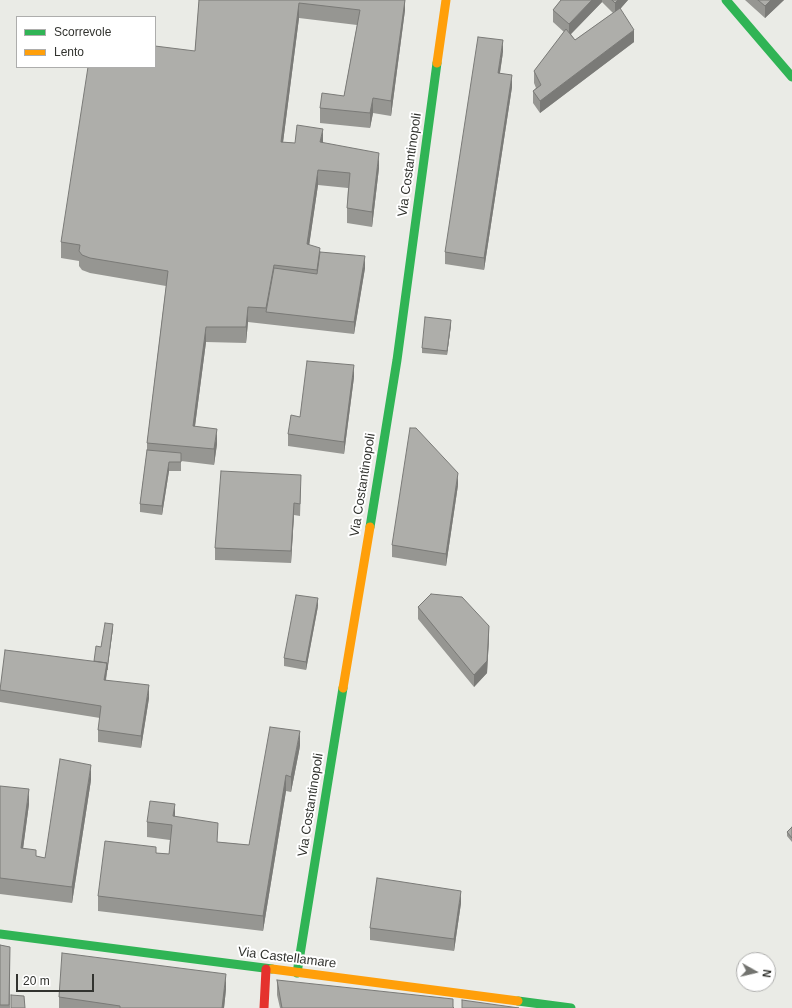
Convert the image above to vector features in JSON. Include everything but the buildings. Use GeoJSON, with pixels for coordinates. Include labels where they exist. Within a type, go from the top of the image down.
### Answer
{"type":"FeatureCollection","features":[{"type":"Feature","properties":{"kind":"street","name":"Via Costantinopoli"},"geometry":{"type":"LineString","coordinates":[[297,973],[397,360],[446,0]]}},
{"type":"Feature","properties":{"kind":"street"},"geometry":{"type":"LineString","coordinates":[[726,0],[792,77]]}},
{"type":"Feature","properties":{"kind":"street","name":"Via Castellamare"},"geometry":{"type":"LineString","coordinates":[[0,934],[571,1008]]}},
{"type":"Feature","properties":{"kind":"street"},"geometry":{"type":"LineString","coordinates":[[264,1008],[266,969]]}},
{"type":"Feature","properties":{"kind":"traffic: fast"},"geometry":{"type":"LineString","coordinates":[[726,0],[792,77]]}},
{"type":"Feature","properties":{"kind":"traffic: fast"},"geometry":{"type":"LineString","coordinates":[[370,527],[397,360],[437,63]]}},
{"type":"Feature","properties":{"kind":"traffic: fast"},"geometry":{"type":"LineString","coordinates":[[297,973],[343,688]]}},
{"type":"Feature","properties":{"kind":"traffic: fast"},"geometry":{"type":"LineString","coordinates":[[0,934],[272,969]]}},
{"type":"Feature","properties":{"kind":"traffic: fast"},"geometry":{"type":"LineString","coordinates":[[518,1001],[571,1008]]}},
{"type":"Feature","properties":{"kind":"traffic: slow"},"geometry":{"type":"LineString","coordinates":[[437,63],[446,0]]}},
{"type":"Feature","properties":{"kind":"traffic: slow"},"geometry":{"type":"LineString","coordinates":[[343,688],[370,527]]}},
{"type":"Feature","properties":{"kind":"traffic: slow"},"geometry":{"type":"LineString","coordinates":[[272,969],[518,1001]]}},
{"type":"Feature","properties":{"kind":"traffic: jam"},"geometry":{"type":"LineString","coordinates":[[264,1008],[266,969]]}}]}
